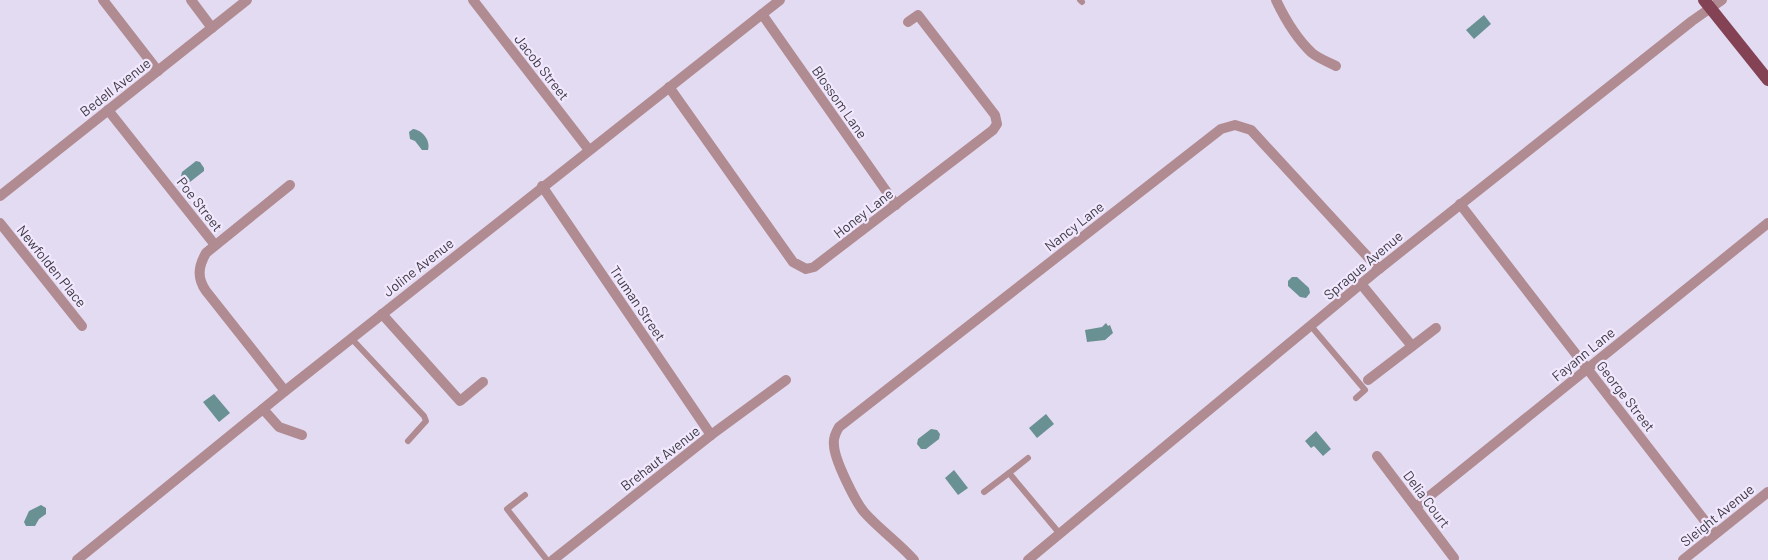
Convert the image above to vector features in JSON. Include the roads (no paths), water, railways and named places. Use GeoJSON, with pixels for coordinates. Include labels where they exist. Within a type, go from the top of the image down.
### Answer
{"type":"FeatureCollection","features":[{"type":"Feature","properties":{"kind":"main road"},"geometry":{"type":"LineString","coordinates":[[1707,4],[1768,80]]}},
{"type":"Feature","properties":{"kind":"street"},"geometry":{"type":"LineString","coordinates":[[103,0],[158,71]]}},
{"type":"Feature","properties":{"kind":"street"},"geometry":{"type":"LineString","coordinates":[[191,0],[212,28]]}},
{"type":"Feature","properties":{"kind":"street","name":"Bedell Avenue"},"geometry":{"type":"LineString","coordinates":[[0,196],[247,0]]}},
{"type":"Feature","properties":{"kind":"street","name":"Jacob Street"},"geometry":{"type":"LineString","coordinates":[[473,0],[589,150]]}},
{"type":"Feature","properties":{"kind":"street","name":"Joline Avenue"},"geometry":{"type":"LineString","coordinates":[[77,560],[263,408],[780,0]]}},
{"type":"Feature","properties":{"kind":"street"},"geometry":{"type":"LineString","coordinates":[[1276,0],[1296,36],[1313,54],[1336,66]]}},
{"type":"Feature","properties":{"kind":"street","name":"Sprague Avenue"},"geometry":{"type":"LineString","coordinates":[[1028,560],[1379,269],[1707,4],[1722,0]]}},
{"type":"Feature","properties":{"kind":"street","name":"Blossom Lane"},"geometry":{"type":"LineString","coordinates":[[762,14],[896,205]]}},
{"type":"Feature","properties":{"kind":"street","name":"Honey Lane"},"geometry":{"type":"LineString","coordinates":[[669,87],[793,262],[806,269],[814,267],[993,130],[997,124],[995,115],[918,15],[908,22]]}},
{"type":"Feature","properties":{"kind":"street","name":"Poe Street"},"geometry":{"type":"LineString","coordinates":[[108,110],[215,245],[206,253],[200,263],[199,274],[201,284],[285,391]]}},
{"type":"Feature","properties":{"kind":"street","name":"Nancy Lane"},"geometry":{"type":"LineString","coordinates":[[914,560],[894,539],[874,523],[860,507],[834,451],[834,439],[839,427],[1218,132],[1226,127],[1241,126],[1251,130],[1379,269]]}},
{"type":"Feature","properties":{"kind":"street"},"geometry":{"type":"LineString","coordinates":[[215,245],[290,185]]}},
{"type":"Feature","properties":{"kind":"street","name":"Truman Street"},"geometry":{"type":"LineString","coordinates":[[542,186],[711,435]]}},
{"type":"Feature","properties":{"kind":"street","name":"George Street"},"geometry":{"type":"LineString","coordinates":[[1460,204],[1716,534]]}},
{"type":"Feature","properties":{"kind":"street","name":"Newfolden Place"},"geometry":{"type":"LineString","coordinates":[[0,223],[82,326]]}},
{"type":"Feature","properties":{"kind":"street","name":"Fayann Lane"},"geometry":{"type":"LineString","coordinates":[[1416,507],[1768,223]]}},
{"type":"Feature","properties":{"kind":"street"},"geometry":{"type":"LineString","coordinates":[[1361,284],[1412,346]]}},
{"type":"Feature","properties":{"kind":"street"},"geometry":{"type":"LineString","coordinates":[[382,314],[460,401],[483,382]]}},
{"type":"Feature","properties":{"kind":"street"},"geometry":{"type":"LineString","coordinates":[[1368,380],[1436,328]]}},
{"type":"Feature","properties":{"kind":"street","name":"Brehaut Avenue"},"geometry":{"type":"LineString","coordinates":[[553,560],[711,435],[786,380]]}},
{"type":"Feature","properties":{"kind":"street"},"geometry":{"type":"LineString","coordinates":[[263,408],[279,427],[302,435]]}},
{"type":"Feature","properties":{"kind":"street","name":"Delia Court"},"geometry":{"type":"LineString","coordinates":[[1377,456],[1454,558]]}},
{"type":"Feature","properties":{"kind":"street","name":"Sleight Avenue"},"geometry":{"type":"LineString","coordinates":[[1683,560],[1768,492]]}},
{"type":"Feature","properties":{"kind":"lane"},"geometry":{"type":"LineString","coordinates":[[1311,326],[1365,390],[1356,398]]}},
{"type":"Feature","properties":{"kind":"lane"},"geometry":{"type":"LineString","coordinates":[[351,338],[424,416],[426,421],[408,441]]}},
{"type":"Feature","properties":{"kind":"lane"},"geometry":{"type":"LineString","coordinates":[[984,492],[1028,458]]}},
{"type":"Feature","properties":{"kind":"lane"},"geometry":{"type":"LineString","coordinates":[[1009,473],[1060,534]]}},
{"type":"Feature","properties":{"kind":"lane"},"geometry":{"type":"LineString","coordinates":[[525,495],[507,509],[547,560]]}}]}
